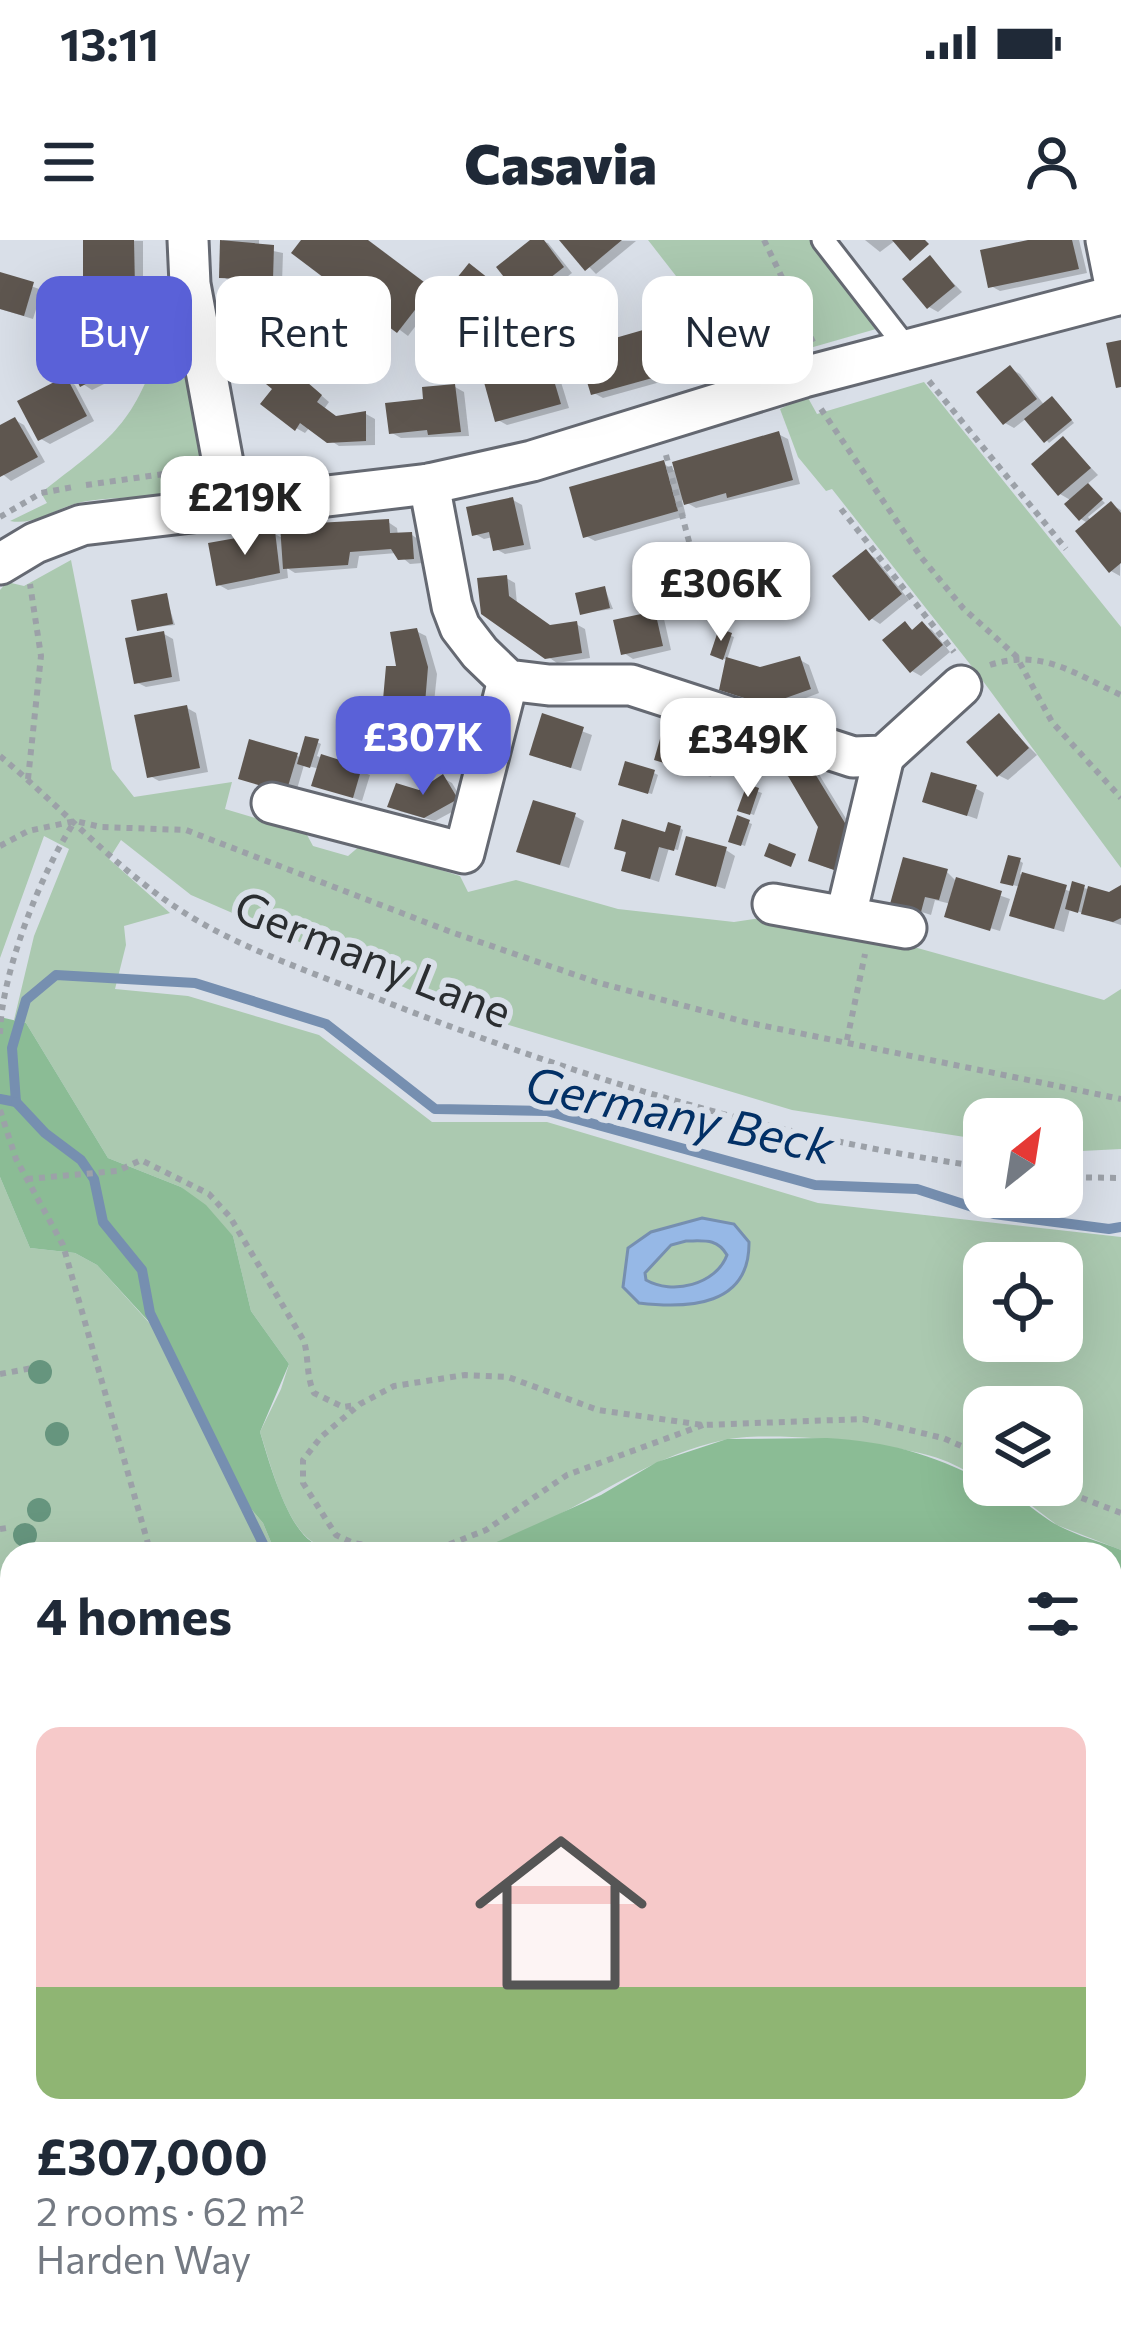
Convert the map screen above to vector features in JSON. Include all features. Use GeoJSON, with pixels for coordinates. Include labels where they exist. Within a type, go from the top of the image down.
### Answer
{"type":"FeatureCollection","features":[{"type":"Feature","properties":{"kind":"street"},"geometry":{"type":"LineString","coordinates":[[188,240],[190,284],[231,506]]}},
{"type":"Feature","properties":{"kind":"street"},"geometry":{"type":"LineString","coordinates":[[4,552],[82,525],[429,484],[532,461],[804,377],[916,362],[1119,295],[1106,240]]}},
{"type":"Feature","properties":{"kind":"street"},"geometry":{"type":"LineString","coordinates":[[429,484],[460,627],[508,680],[632,685],[853,757],[884,756],[967,681]]}},
{"type":"Feature","properties":{"kind":"street"},"geometry":{"type":"LineString","coordinates":[[272,802],[464,854],[508,680]]}},
{"type":"Feature","properties":{"kind":"street"},"geometry":{"type":"LineString","coordinates":[[773,904],[874,921],[884,756]]}},
{"type":"Feature","properties":{"kind":"lane"},"geometry":{"type":"LineString","coordinates":[[824,240],[916,362]]}},
{"type":"Feature","properties":{"kind":"path"},"geometry":{"type":"LineString","coordinates":[[764,240],[819,356]]}},
{"type":"Feature","properties":{"kind":"path"},"geometry":{"type":"LineString","coordinates":[[916,362],[1066,549]]}},
{"type":"Feature","properties":{"kind":"path"},"geometry":{"type":"LineString","coordinates":[[817,403],[921,557],[963,608],[1016,656],[1052,722],[1121,798]]}},
{"type":"Feature","properties":{"kind":"path"},"geometry":{"type":"LineString","coordinates":[[658,422],[694,564]]}},
{"type":"Feature","properties":{"kind":"path"},"geometry":{"type":"LineString","coordinates":[[841,509],[967,681],[988,665],[1016,656],[1046,660],[1121,695]]}},
{"type":"Feature","properties":{"kind":"path"},"geometry":{"type":"LineString","coordinates":[[4,552],[30,583],[40,656],[28,779]]}},
{"type":"Feature","properties":{"kind":"path","name":"Germany Lane"},"geometry":{"type":"LineString","coordinates":[[0,756],[183,912],[287,961],[484,1041],[617,1085],[743,1118],[963,1163]]}},
{"type":"Feature","properties":{"kind":"path"},"geometry":{"type":"LineString","coordinates":[[0,1034],[1,1003],[11,969],[53,856],[75,821]]}},
{"type":"Feature","properties":{"kind":"path"},"geometry":{"type":"LineString","coordinates":[[0,846],[28,831],[75,821],[101,827],[186,830],[596,982],[746,1022],[1121,1099]]}},
{"type":"Feature","properties":{"kind":"path"},"geometry":{"type":"LineString","coordinates":[[847,1040],[874,921]]}},
{"type":"Feature","properties":{"kind":"path"},"geometry":{"type":"LineString","coordinates":[[0,1110],[16,1159],[63,1245],[148,1542]]}},
{"type":"Feature","properties":{"kind":"path"},"geometry":{"type":"LineString","coordinates":[[27,1179],[97,1174],[141,1160],[209,1194],[230,1217],[304,1341],[307,1378],[314,1393],[343,1407],[360,1404]]}},
{"type":"Feature","properties":{"kind":"path"},"geometry":{"type":"LineString","coordinates":[[1083,1177],[1121,1178]]}},
{"type":"Feature","properties":{"kind":"path"},"geometry":{"type":"LineString","coordinates":[[0,1374],[38,1367]]}},
{"type":"Feature","properties":{"kind":"path"},"geometry":{"type":"LineString","coordinates":[[349,1542],[336,1535],[303,1483],[303,1460],[321,1437],[360,1404],[394,1386],[430,1377],[508,1377],[598,1410],[703,1425],[863,1419],[963,1447]]}},
{"type":"Feature","properties":{"kind":"path"},"geometry":{"type":"LineString","coordinates":[[456,1542],[486,1530],[567,1474],[703,1425]]}},
{"type":"Feature","properties":{"kind":"path"},"geometry":{"type":"LineString","coordinates":[[1083,1501],[1121,1513]]}},
{"type":"Feature","properties":{"kind":"green space"},"geometry":{"type":"Polygon","coordinates":[[[648,240],[816,240],[883,327],[813,347],[813,276],[676,276],[648,240]]]}},
{"type":"Feature","properties":{"kind":"green space"},"geometry":{"type":"Polygon","coordinates":[[[192,361],[208,430],[203,466],[193,480],[165,493],[82,502],[38,519],[10,521],[47,503],[41,493],[112,434],[145,384],[192,384],[192,361]]]}},
{"type":"Feature","properties":{"kind":"green space"},"geometry":{"type":"Polygon","coordinates":[[[924,382],[1121,627],[1121,868],[977,673],[832,489],[826,491],[798,457],[780,409],[807,396],[817,414],[924,382]]]}},
{"type":"Feature","properties":{"kind":"green space"},"geometry":{"type":"Polygon","coordinates":[[[71,560],[112,769],[134,797],[232,782],[225,809],[306,833],[313,846],[348,856],[361,845],[460,876],[468,892],[516,880],[618,909],[734,922],[775,916],[903,944],[1104,1000],[1121,989],[1121,1149],[1083,1151],[1083,1098],[963,1098],[963,1137],[792,1110],[452,1008],[191,895],[121,840],[109,859],[170,913],[124,926],[126,945],[115,989],[188,996],[319,1035],[432,1122],[547,1122],[818,1203],[1121,1237],[1121,1542],[1101,1542],[1057,1525],[1032,1506],[1083,1506],[1083,1386],[963,1386],[963,1469],[897,1448],[802,1437],[745,1437],[661,1461],[500,1542],[310,1540],[285,1505],[260,1432],[289,1364],[251,1311],[233,1236],[181,1187],[108,1158],[26,1023],[14,1020],[34,936],[69,849],[44,836],[0,958],[0,590],[7,582],[24,586],[71,560]]]}},
{"type":"Feature","properties":{"kind":"green space"},"geometry":{"type":"Polygon","coordinates":[[[0,1017],[26,1023],[108,1158],[181,1187],[206,1205],[233,1236],[251,1311],[289,1364],[260,1432],[286,1507],[312,1542],[271,1542],[263,1523],[232,1486],[162,1336],[97,1265],[75,1253],[30,1248],[0,1177],[0,1017]]]}},
{"type":"Feature","properties":{"kind":"green space"},"geometry":{"type":"Polygon","coordinates":[[[0,1177],[30,1248],[75,1253],[97,1265],[162,1337],[232,1486],[263,1523],[271,1542],[0,1542],[0,1177]]]}},
{"type":"Feature","properties":{"kind":"green space"},"geometry":{"type":"Polygon","coordinates":[[[727,1439],[870,1442],[908,1450],[963,1471],[963,1506],[1030,1506],[1059,1526],[1099,1542],[497,1542],[601,1495],[657,1462],[727,1439]]]}},
{"type":"Feature","properties":{"kind":"water"},"geometry":{"type":"Polygon","coordinates":[[[702,1218],[734,1224],[749,1242],[747,1263],[728,1291],[713,1299],[677,1305],[639,1303],[623,1287],[628,1248],[651,1232],[702,1218]],[[714,1243],[671,1245],[645,1273],[646,1280],[668,1287],[692,1284],[713,1274],[727,1255],[714,1243]]]}},
{"type":"Feature","properties":{"kind":"building"},"geometry":{"type":"Polygon","coordinates":[[[83,240],[134,240],[135,276],[83,276],[83,240]]]}},
{"type":"Feature","properties":{"kind":"building"},"geometry":{"type":"Polygon","coordinates":[[[220,240],[274,245],[273,276],[219,276],[220,240]]]}},
{"type":"Feature","properties":{"kind":"building"},"geometry":{"type":"Polygon","coordinates":[[[301,240],[368,240],[416,276],[415,310],[397,333],[391,328],[391,276],[321,276],[291,253],[301,240]]]}},
{"type":"Feature","properties":{"kind":"building"},"geometry":{"type":"Polygon","coordinates":[[[530,240],[544,240],[564,267],[553,276],[503,276],[496,267],[530,240]]]}},
{"type":"Feature","properties":{"kind":"building"},"geometry":{"type":"Polygon","coordinates":[[[559,240],[622,240],[585,271],[559,240]]]}},
{"type":"Feature","properties":{"kind":"building"},"geometry":{"type":"Polygon","coordinates":[[[892,240],[925,240],[929,244],[910,261],[892,240]]]}},
{"type":"Feature","properties":{"kind":"building"},"geometry":{"type":"Polygon","coordinates":[[[1028,240],[1072,240],[1079,269],[988,288],[980,250],[1028,240]]]}},
{"type":"Feature","properties":{"kind":"building"},"geometry":{"type":"Polygon","coordinates":[[[930,255],[955,286],[927,309],[902,279],[930,255]]]}},
{"type":"Feature","properties":{"kind":"building"},"geometry":{"type":"Polygon","coordinates":[[[469,263],[485,276],[459,276],[469,263]]]}},
{"type":"Feature","properties":{"kind":"building"},"geometry":{"type":"Polygon","coordinates":[[[0,272],[34,282],[24,316],[0,309],[0,272]]]}},
{"type":"Feature","properties":{"kind":"building"},"geometry":{"type":"Polygon","coordinates":[[[642,330],[642,381],[591,395],[588,384],[618,384],[618,337],[642,330]]]}},
{"type":"Feature","properties":{"kind":"building"},"geometry":{"type":"Polygon","coordinates":[[[1121,340],[1121,387],[1116,388],[1106,343],[1121,340]]]}},
{"type":"Feature","properties":{"kind":"building"},"geometry":{"type":"Polygon","coordinates":[[[1010,365],[1037,399],[1003,425],[976,392],[1010,365]]]}},
{"type":"Feature","properties":{"kind":"building"},"geometry":{"type":"Polygon","coordinates":[[[50,384],[70,384],[87,416],[38,441],[17,401],[50,384]]]}},
{"type":"Feature","properties":{"kind":"building"},"geometry":{"type":"Polygon","coordinates":[[[266,384],[309,384],[322,395],[317,402],[336,416],[366,411],[366,441],[327,443],[300,423],[295,431],[260,404],[272,389],[266,384]]]}},
{"type":"Feature","properties":{"kind":"building"},"geometry":{"type":"Polygon","coordinates":[[[455,384],[461,432],[389,434],[385,403],[423,399],[422,387],[455,384]]]}},
{"type":"Feature","properties":{"kind":"building"},"geometry":{"type":"Polygon","coordinates":[[[484,384],[555,384],[561,404],[495,422],[484,384]]]}},
{"type":"Feature","properties":{"kind":"building"},"geometry":{"type":"Polygon","coordinates":[[[1052,396],[1072,420],[1044,443],[1024,419],[1052,396]]]}},
{"type":"Feature","properties":{"kind":"building"},"geometry":{"type":"Polygon","coordinates":[[[15,417],[38,457],[0,477],[0,425],[15,417]]]}},
{"type":"Feature","properties":{"kind":"building"},"geometry":{"type":"Polygon","coordinates":[[[779,431],[793,480],[684,505],[672,462],[779,431]]]}},
{"type":"Feature","properties":{"kind":"building"},"geometry":{"type":"Polygon","coordinates":[[[1063,436],[1091,468],[1058,496],[1031,464],[1063,436]]]}},
{"type":"Feature","properties":{"kind":"building"},"geometry":{"type":"Polygon","coordinates":[[[664,460],[678,511],[583,538],[569,487],[664,460]]]}},
{"type":"Feature","properties":{"kind":"building"},"geometry":{"type":"Polygon","coordinates":[[[1088,483],[1103,499],[1079,521],[1064,504],[1088,483]]]}},
{"type":"Feature","properties":{"kind":"building"},"geometry":{"type":"Polygon","coordinates":[[[513,497],[524,545],[493,551],[489,532],[472,536],[466,507],[513,497]]]}},
{"type":"Feature","properties":{"kind":"building"},"geometry":{"type":"Polygon","coordinates":[[[1111,501],[1121,513],[1121,563],[1109,573],[1075,531],[1111,501]]]}},
{"type":"Feature","properties":{"kind":"building"},"geometry":{"type":"Polygon","coordinates":[[[389,519],[390,533],[412,532],[414,559],[398,560],[391,549],[350,552],[348,565],[283,569],[280,525],[389,519]]]}},
{"type":"Feature","properties":{"kind":"building"},"geometry":{"type":"Polygon","coordinates":[[[275,531],[280,573],[216,586],[208,543],[275,531]]]}},
{"type":"Feature","properties":{"kind":"building"},"geometry":{"type":"Polygon","coordinates":[[[866,549],[902,594],[869,621],[832,576],[866,549]]]}},
{"type":"Feature","properties":{"kind":"building"},"geometry":{"type":"Polygon","coordinates":[[[507,575],[509,596],[550,625],[577,621],[582,653],[545,659],[481,614],[477,578],[507,575]]]}},
{"type":"Feature","properties":{"kind":"building"},"geometry":{"type":"Polygon","coordinates":[[[605,586],[610,608],[580,615],[575,593],[605,586]]]}},
{"type":"Feature","properties":{"kind":"building"},"geometry":{"type":"Polygon","coordinates":[[[167,593],[173,624],[137,631],[131,600],[167,593]]]}},
{"type":"Feature","properties":{"kind":"building"},"geometry":{"type":"Polygon","coordinates":[[[655,611],[663,646],[621,655],[613,620],[655,611]]]}},
{"type":"Feature","properties":{"kind":"building"},"geometry":{"type":"Polygon","coordinates":[[[905,621],[912,630],[922,621],[943,645],[910,673],[882,640],[905,621]]]}},
{"type":"Feature","properties":{"kind":"building"},"geometry":{"type":"Polygon","coordinates":[[[417,628],[428,667],[423,728],[381,722],[386,666],[396,666],[390,632],[417,628]]]}},
{"type":"Feature","properties":{"kind":"building"},"geometry":{"type":"Polygon","coordinates":[[[719,628],[732,633],[723,660],[710,655],[719,628]]]}},
{"type":"Feature","properties":{"kind":"building"},"geometry":{"type":"Polygon","coordinates":[[[164,631],[172,677],[134,684],[125,638],[164,631]]]}},
{"type":"Feature","properties":{"kind":"building"},"geometry":{"type":"Polygon","coordinates":[[[800,656],[811,689],[766,705],[719,690],[726,657],[760,667],[800,656]]]}},
{"type":"Feature","properties":{"kind":"building"},"geometry":{"type":"Polygon","coordinates":[[[187,705],[200,768],[147,778],[134,715],[187,705]]]}},
{"type":"Feature","properties":{"kind":"building"},"geometry":{"type":"Polygon","coordinates":[[[542,713],[584,727],[571,768],[529,755],[542,713]]]}},
{"type":"Feature","properties":{"kind":"building"},"geometry":{"type":"Polygon","coordinates":[[[999,713],[1029,748],[997,777],[966,742],[999,713]]]}},
{"type":"Feature","properties":{"kind":"building"},"geometry":{"type":"Polygon","coordinates":[[[366,725],[396,733],[389,760],[360,752],[366,725]]]}},
{"type":"Feature","properties":{"kind":"building"},"geometry":{"type":"Polygon","coordinates":[[[662,732],[710,747],[701,774],[654,760],[662,732]]]}},
{"type":"Feature","properties":{"kind":"building"},"geometry":{"type":"Polygon","coordinates":[[[305,736],[319,739],[310,768],[297,764],[305,736]]]}},
{"type":"Feature","properties":{"kind":"building"},"geometry":{"type":"Polygon","coordinates":[[[249,739],[298,753],[286,793],[238,779],[249,739]]]}},
{"type":"Feature","properties":{"kind":"building"},"geometry":{"type":"Polygon","coordinates":[[[757,742],[800,749],[848,828],[834,870],[808,861],[818,827],[788,776],[753,769],[757,742]]]}},
{"type":"Feature","properties":{"kind":"building"},"geometry":{"type":"Polygon","coordinates":[[[321,754],[362,767],[353,798],[311,786],[321,754]]]}},
{"type":"Feature","properties":{"kind":"building"},"geometry":{"type":"Polygon","coordinates":[[[625,761],[655,770],[648,794],[618,785],[625,761]]]}},
{"type":"Feature","properties":{"kind":"building"},"geometry":{"type":"Polygon","coordinates":[[[931,772],[977,785],[967,816],[922,802],[931,772]]]}},
{"type":"Feature","properties":{"kind":"building"},"geometry":{"type":"Polygon","coordinates":[[[443,774],[458,799],[424,818],[387,807],[396,783],[419,790],[443,774]]]}},
{"type":"Feature","properties":{"kind":"building"},"geometry":{"type":"Polygon","coordinates":[[[747,784],[759,788],[750,815],[737,811],[747,784]]]}},
{"type":"Feature","properties":{"kind":"building"},"geometry":{"type":"Polygon","coordinates":[[[533,800],[576,813],[560,865],[516,852],[533,800]]]}},
{"type":"Feature","properties":{"kind":"building"},"geometry":{"type":"Polygon","coordinates":[[[737,815],[750,820],[741,846],[728,842],[737,815]]]}},
{"type":"Feature","properties":{"kind":"building"},"geometry":{"type":"Polygon","coordinates":[[[622,819],[665,832],[668,822],[681,826],[674,851],[659,847],[650,879],[621,871],[626,852],[614,849],[622,819]]]}},
{"type":"Feature","properties":{"kind":"building"},"geometry":{"type":"Polygon","coordinates":[[[686,836],[727,847],[716,887],[675,875],[686,836]]]}},
{"type":"Feature","properties":{"kind":"building"},"geometry":{"type":"Polygon","coordinates":[[[769,843],[796,854],[791,867],[764,856],[769,843]]]}},
{"type":"Feature","properties":{"kind":"building"},"geometry":{"type":"Polygon","coordinates":[[[1008,855],[1021,858],[1013,886],[1000,883],[1008,855]]]}},
{"type":"Feature","properties":{"kind":"building"},"geometry":{"type":"Polygon","coordinates":[[[903,857],[948,869],[939,900],[925,897],[921,912],[890,904],[903,857]]]}},
{"type":"Feature","properties":{"kind":"building"},"geometry":{"type":"Polygon","coordinates":[[[1022,872],[1067,885],[1054,929],[1009,916],[1022,872]]]}},
{"type":"Feature","properties":{"kind":"building"},"geometry":{"type":"Polygon","coordinates":[[[956,877],[1002,891],[990,931],[944,917],[956,877]]]}},
{"type":"Feature","properties":{"kind":"building"},"geometry":{"type":"Polygon","coordinates":[[[1072,881],[1085,885],[1078,913],[1065,909],[1072,881]]]}},
{"type":"Feature","properties":{"kind":"building"},"geometry":{"type":"Polygon","coordinates":[[[1121,885],[1121,918],[1113,922],[1081,914],[1088,886],[1109,892],[1121,885]]]}},
{"type":"Feature","properties":{"kind":"waterway","name":"Germany Beck"},"geometry":{"type":"LineString","coordinates":[[0,1099],[16,1102],[12,1048],[26,1000],[56,975],[195,983],[326,1024],[435,1109],[547,1111],[815,1185],[917,1189],[994,1214],[1121,1227]]}},
{"type":"Feature","properties":{"kind":"waterway"},"geometry":{"type":"LineString","coordinates":[[16,1102],[45,1133],[81,1160],[94,1179],[103,1222],[142,1270],[150,1313],[262,1542]]}}]}
